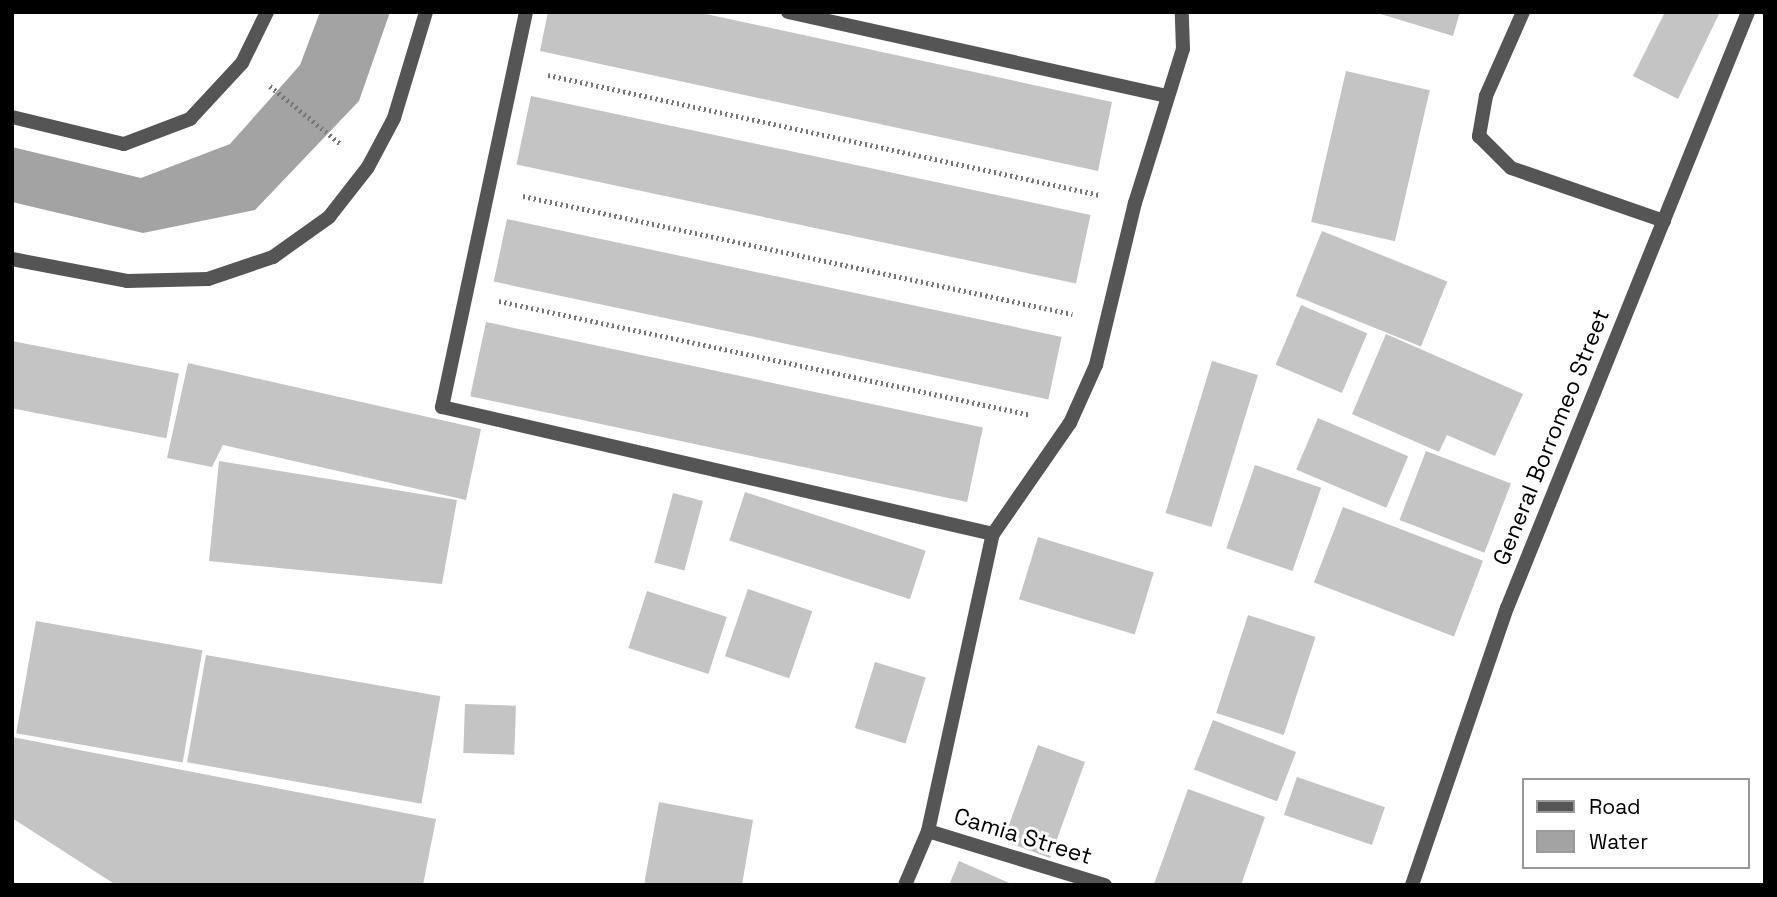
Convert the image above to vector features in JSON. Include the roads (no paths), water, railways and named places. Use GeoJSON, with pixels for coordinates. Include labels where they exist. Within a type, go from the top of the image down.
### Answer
{"type":"FeatureCollection","features":[{"type":"Feature","properties":{"kind":"street"},"geometry":{"type":"LineString","coordinates":[[12,117],[124,144],[190,119],[242,63],[267,12]]}},
{"type":"Feature","properties":{"kind":"street"},"geometry":{"type":"LineString","coordinates":[[12,259],[127,281],[208,279],[273,257],[329,218],[368,167],[394,118],[426,12]]}},
{"type":"Feature","properties":{"kind":"street"},"geometry":{"type":"LineString","coordinates":[[526,12],[442,407],[993,534]]}},
{"type":"Feature","properties":{"kind":"street"},"geometry":{"type":"LineString","coordinates":[[788,12],[1167,96]]}},
{"type":"Feature","properties":{"kind":"street"},"geometry":{"type":"LineString","coordinates":[[905,885],[928,831],[993,534],[1070,423],[1096,365],[1135,203],[1183,49],[1182,12]]}},
{"type":"Feature","properties":{"kind":"street"},"geometry":{"type":"LineString","coordinates":[[1523,12],[1486,96],[1479,136],[1511,168],[1664,221]]}},
{"type":"Feature","properties":{"kind":"street","name":"General Borromeo Street"},"geometry":{"type":"LineString","coordinates":[[1412,885],[1507,608],[1748,12]]}},
{"type":"Feature","properties":{"kind":"street","name":"Camia Street"},"geometry":{"type":"LineString","coordinates":[[928,831],[1105,885]]}},
{"type":"Feature","properties":{"kind":"water"},"geometry":{"type":"Polygon","coordinates":[[[320,12],[390,12],[359,101],[255,210],[143,233],[12,202],[12,147],[141,178],[230,144],[300,65],[320,12]]]}}]}
